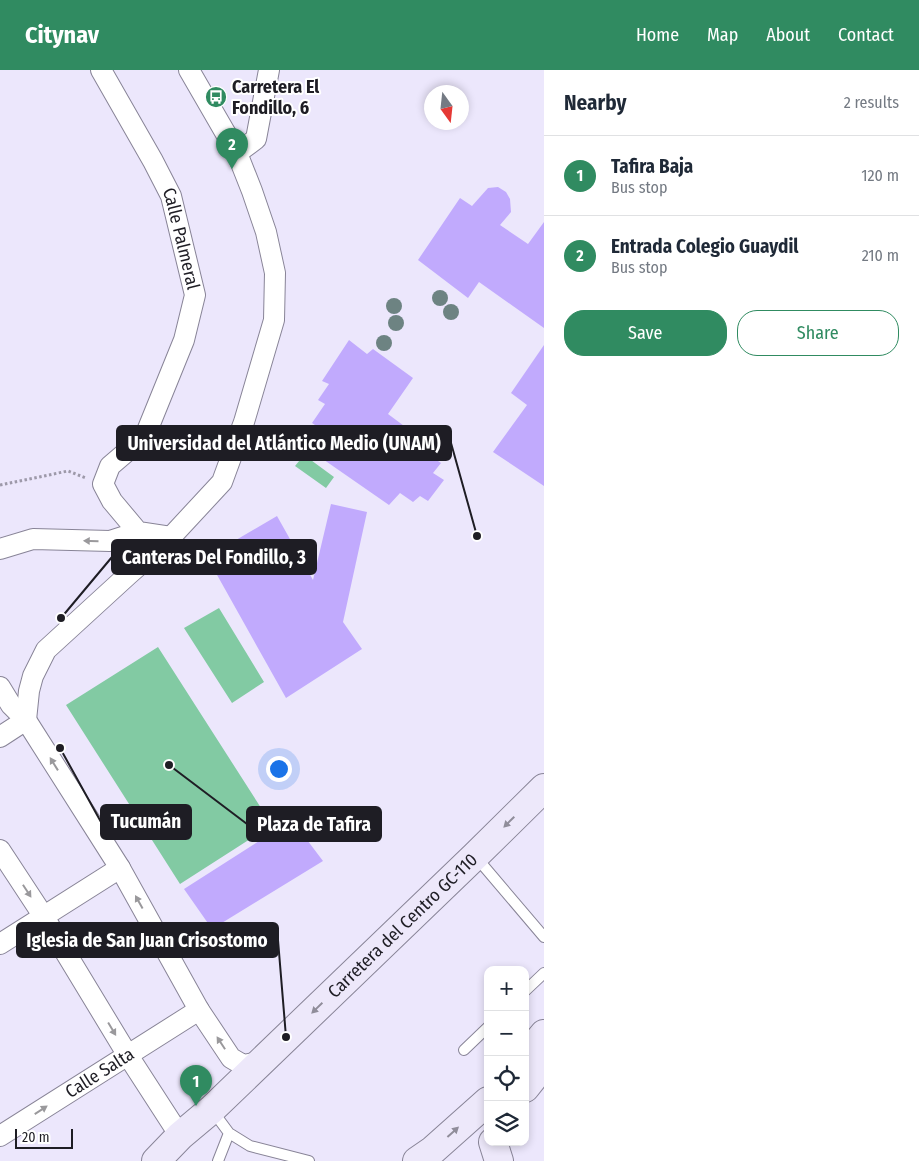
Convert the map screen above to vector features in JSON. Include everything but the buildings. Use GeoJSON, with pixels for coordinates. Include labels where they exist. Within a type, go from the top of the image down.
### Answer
{"type":"FeatureCollection","features":[{"type":"Feature","properties":{"kind":"main road","name":"Carretera del Centro GC-110"},"geometry":{"type":"LineString","coordinates":[[180,1136],[211,1110],[476,856],[544,788]]}},
{"type":"Feature","properties":{"kind":"main road"},"geometry":{"type":"LineString","coordinates":[[526,1056],[544,1034]]}},
{"type":"Feature","properties":{"kind":"main road"},"geometry":{"type":"LineString","coordinates":[[529,1083],[544,1064]]}},
{"type":"Feature","properties":{"kind":"main road"},"geometry":{"type":"LineString","coordinates":[[418,1161],[484,1105]]}},
{"type":"Feature","properties":{"kind":"main road"},"geometry":{"type":"LineString","coordinates":[[156,1161],[180,1136]]}},
{"type":"Feature","properties":{"kind":"main road"},"geometry":{"type":"LineString","coordinates":[[494,1146],[499,1161]]}},
{"type":"Feature","properties":{"kind":"street","name":"Calle Palmeral"},"geometry":{"type":"LineString","coordinates":[[101,70],[171,196],[195,294],[184,340],[145,436],[110,466],[103,484]]}},
{"type":"Feature","properties":{"kind":"street"},"geometry":{"type":"LineString","coordinates":[[26,720],[29,691],[33,676],[46,650],[171,537],[222,482],[244,422],[274,320],[275,273],[263,224],[252,191],[237,153],[189,70]]}},
{"type":"Feature","properties":{"kind":"street"},"geometry":{"type":"LineString","coordinates":[[237,153],[256,139],[270,70]]}},
{"type":"Feature","properties":{"kind":"street"},"geometry":{"type":"LineString","coordinates":[[103,484],[112,500],[138,532]]}},
{"type":"Feature","properties":{"kind":"street"},"geometry":{"type":"LineString","coordinates":[[0,549],[33,539],[110,541],[138,532],[171,537]]}},
{"type":"Feature","properties":{"kind":"street"},"geometry":{"type":"LineString","coordinates":[[0,687],[11,704],[26,720],[120,868],[199,1010],[231,1058],[243,1065],[260,1062]]}},
{"type":"Feature","properties":{"kind":"street"},"geometry":{"type":"LineString","coordinates":[[0,737],[26,720]]}},
{"type":"Feature","properties":{"kind":"street"},"geometry":{"type":"LineString","coordinates":[[0,850],[44,917],[127,1054],[180,1136]]}},
{"type":"Feature","properties":{"kind":"street"},"geometry":{"type":"LineString","coordinates":[[0,944],[120,868]]}},
{"type":"Feature","properties":{"kind":"street","name":"Calle Salta"},"geometry":{"type":"LineString","coordinates":[[0,1136],[199,1010]]}},
{"type":"Feature","properties":{"kind":"lane"},"geometry":{"type":"LineString","coordinates":[[476,856],[544,937]]}},
{"type":"Feature","properties":{"kind":"lane"},"geometry":{"type":"LineString","coordinates":[[529,987],[544,973]]}},
{"type":"Feature","properties":{"kind":"lane"},"geometry":{"type":"LineString","coordinates":[[464,1050],[484,1031]]}},
{"type":"Feature","properties":{"kind":"lane"},"geometry":{"type":"LineString","coordinates":[[211,1110],[229,1133],[250,1146],[309,1161]]}},
{"type":"Feature","properties":{"kind":"lane"},"geometry":{"type":"LineString","coordinates":[[218,1161],[229,1133]]}},
{"type":"Feature","properties":{"kind":"path"},"geometry":{"type":"LineString","coordinates":[[0,485],[68,472],[103,484]]}},
{"type":"Feature","properties":{"kind":"green space"},"geometry":{"type":"Polygon","coordinates":[[[304,455],[334,477],[326,488],[295,466],[304,455]]]}},
{"type":"Feature","properties":{"kind":"green space"},"geometry":{"type":"Polygon","coordinates":[[[219,608],[264,682],[232,703],[184,628],[219,608]]]}},
{"type":"Feature","properties":{"kind":"green space"},"geometry":{"type":"Polygon","coordinates":[[[158,647],[272,825],[180,884],[66,705],[158,647]]]}},
{"type":"Feature","properties":{"kind":"place","name":"Carretera El Fondillo, 6"},"geometry":{"type":"Point","coordinates":[216,97]}},
{"type":"Feature","properties":{"kind":"place","name":"Entrada Colegio Guaydil"},"geometry":{"type":"Point","coordinates":[232,169]}},
{"type":"Feature","properties":{"kind":"place","name":"Universidad del Atlántico Medio (UNAM)"},"geometry":{"type":"Point","coordinates":[477,536]}},
{"type":"Feature","properties":{"kind":"place","name":"Canteras Del Fondillo, 3"},"geometry":{"type":"Point","coordinates":[61,618]}},
{"type":"Feature","properties":{"kind":"place","name":"Tucumán"},"geometry":{"type":"Point","coordinates":[60,748]}},
{"type":"Feature","properties":{"kind":"place","name":"Plaza de Tafira"},"geometry":{"type":"Point","coordinates":[169,765]}},
{"type":"Feature","properties":{"kind":"place","name":"Iglesia de San Juan Crisostomo"},"geometry":{"type":"Point","coordinates":[286,1037]}},
{"type":"Feature","properties":{"kind":"place","name":"Tafira Baja"},"geometry":{"type":"Point","coordinates":[196,1106]}}]}
